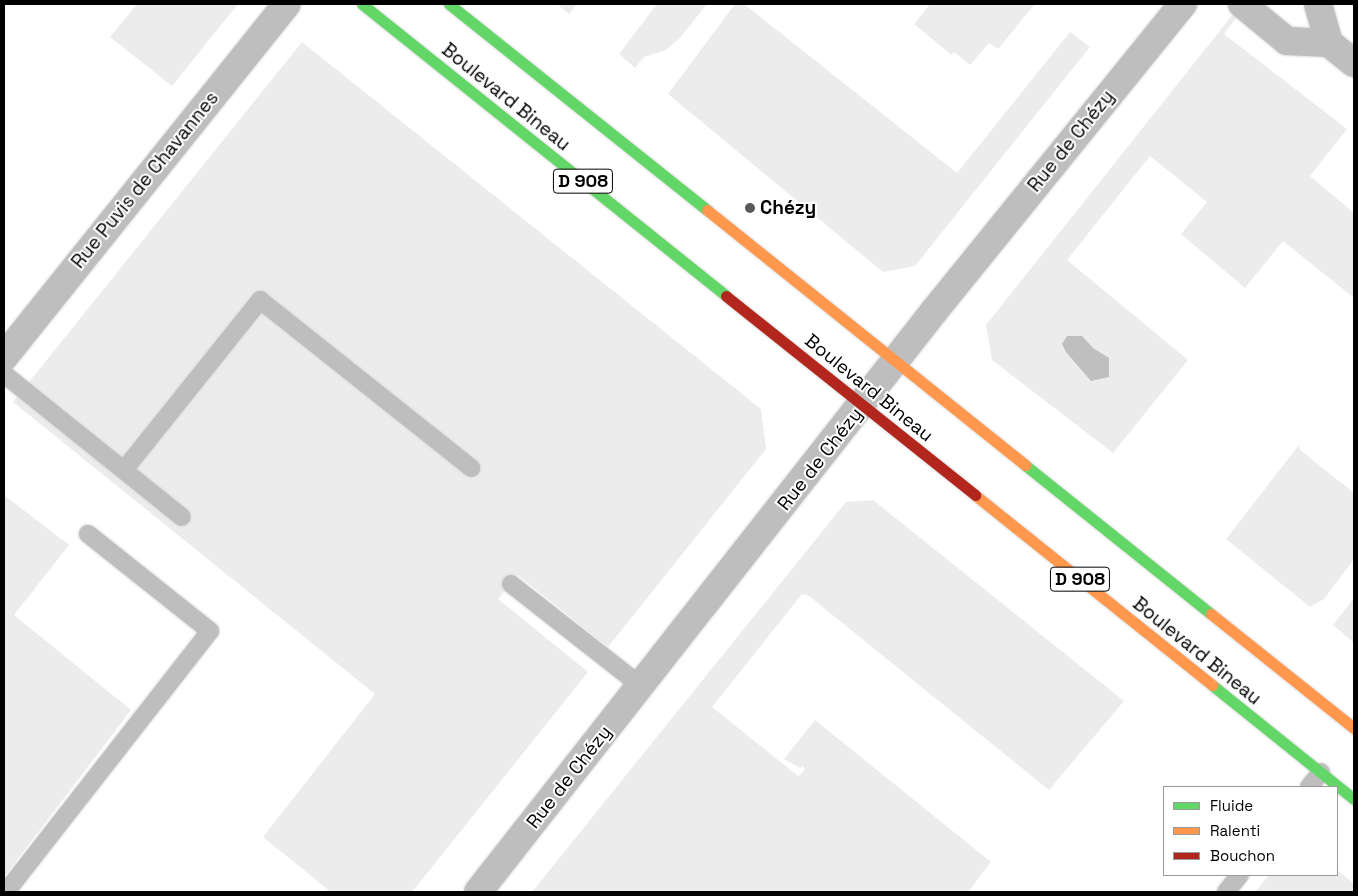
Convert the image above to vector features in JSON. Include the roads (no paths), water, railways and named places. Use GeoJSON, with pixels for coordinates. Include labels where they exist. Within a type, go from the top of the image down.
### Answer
{"type":"FeatureCollection","features":[{"type":"Feature","properties":{"kind":"main road","name":"Boulevard Bineau"},"geometry":{"type":"LineString","coordinates":[[362,4],[1338,786]]}},
{"type":"Feature","properties":{"kind":"main road","name":"Boulevard Bineau"},"geometry":{"type":"LineString","coordinates":[[449,4],[1354,728]]}},
{"type":"Feature","properties":{"kind":"main road","name":"Boulevard Bineau"},"geometry":{"type":"LineString","coordinates":[[1338,786],[1354,799]]}},
{"type":"Feature","properties":{"kind":"street","name":"Rue Puvis de Chavannes"},"geometry":{"type":"LineString","coordinates":[[4,356],[287,4]]}},
{"type":"Feature","properties":{"kind":"street","name":"Rue de Chézy"},"geometry":{"type":"LineString","coordinates":[[478,892],[896,360],[1183,4]]}},
{"type":"Feature","properties":{"kind":"street"},"geometry":{"type":"LineString","coordinates":[[1242,4],[1287,41],[1329,43]]}},
{"type":"Feature","properties":{"kind":"street"},"geometry":{"type":"LineString","coordinates":[[1318,4],[1329,43],[1354,63]]}},
{"type":"Feature","properties":{"kind":"lane"},"geometry":{"type":"LineString","coordinates":[[124,470],[260,300],[471,468]]}},
{"type":"Feature","properties":{"kind":"lane"},"geometry":{"type":"LineString","coordinates":[[4,374],[182,517]]}},
{"type":"Feature","properties":{"kind":"lane"},"geometry":{"type":"LineString","coordinates":[[6,892],[210,631],[88,534]]}},
{"type":"Feature","properties":{"kind":"lane"},"geometry":{"type":"LineString","coordinates":[[511,584],[641,686]]}},
{"type":"Feature","properties":{"kind":"lane"},"geometry":{"type":"LineString","coordinates":[[1310,786],[1320,772]]}},
{"type":"Feature","properties":{"kind":"lane"},"geometry":{"type":"LineString","coordinates":[[1226,892],[1239,876]]}},
{"type":"Feature","properties":{"kind":"place","name":"Chézy"},"geometry":{"type":"Point","coordinates":[750,208]}}]}
